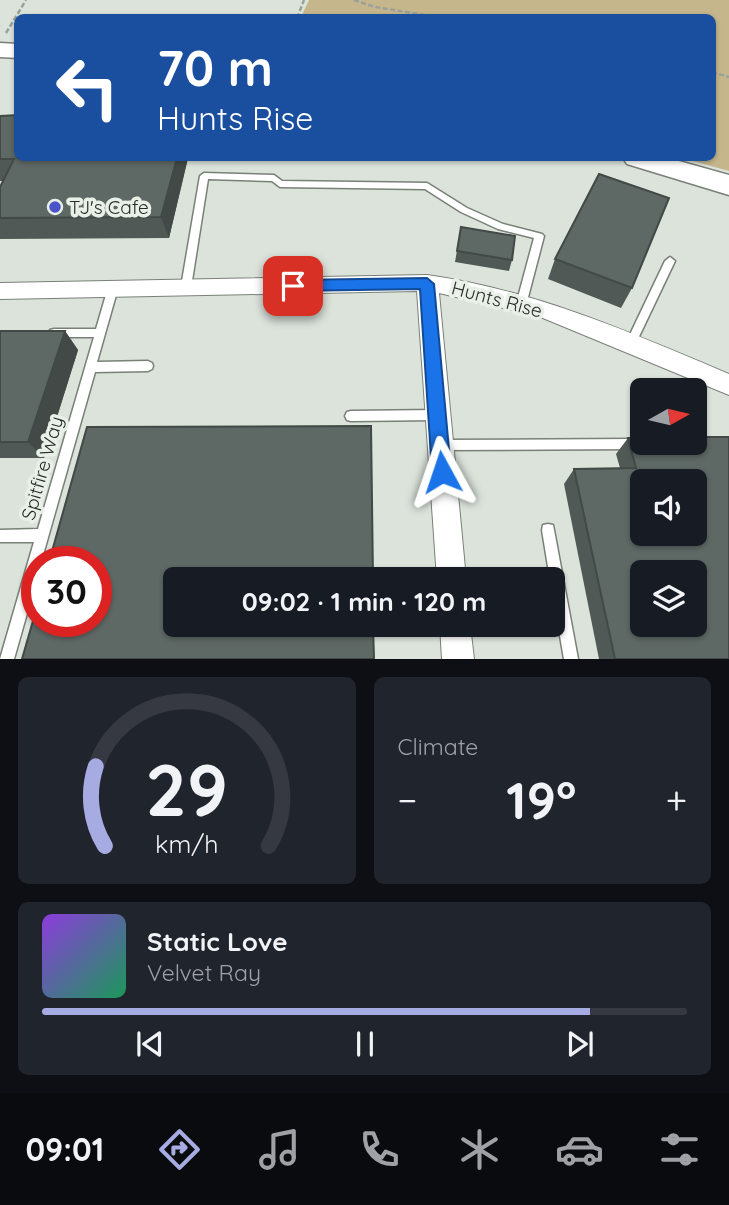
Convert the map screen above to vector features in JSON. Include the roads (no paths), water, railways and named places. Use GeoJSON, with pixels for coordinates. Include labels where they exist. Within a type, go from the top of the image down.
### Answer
{"type":"FeatureCollection","features":[{"type":"Feature","properties":{"kind":"main road"},"geometry":{"type":"LineString","coordinates":[[647,161],[729,185]]}},
{"type":"Feature","properties":{"kind":"street","name":"Hunts Rise"},"geometry":{"type":"LineString","coordinates":[[0,291],[427,284],[464,287],[522,301],[729,385]]}},
{"type":"Feature","properties":{"kind":"street"},"geometry":{"type":"LineString","coordinates":[[427,284],[450,567]]}},
{"type":"Feature","properties":{"kind":"street"},"geometry":{"type":"LineString","coordinates":[[456,637],[458,659]]}},
{"type":"Feature","properties":{"kind":"lane"},"geometry":{"type":"LineString","coordinates":[[186,287],[204,176],[274,178],[280,184],[428,186],[464,210],[501,227],[540,236],[522,301]]}},
{"type":"Feature","properties":{"kind":"lane"},"geometry":{"type":"LineString","coordinates":[[631,345],[670,261]]}},
{"type":"Feature","properties":{"kind":"lane","name":"Spitfire Way"},"geometry":{"type":"LineString","coordinates":[[7,659],[113,288]]}},
{"type":"Feature","properties":{"kind":"lane"},"geometry":{"type":"LineString","coordinates":[[38,332],[100,333]]}},
{"type":"Feature","properties":{"kind":"lane"},"geometry":{"type":"LineString","coordinates":[[90,367],[148,366]]}},
{"type":"Feature","properties":{"kind":"lane"},"geometry":{"type":"LineString","coordinates":[[351,416],[437,415]]}},
{"type":"Feature","properties":{"kind":"lane"},"geometry":{"type":"LineString","coordinates":[[439,445],[630,444]]}},
{"type":"Feature","properties":{"kind":"lane"},"geometry":{"type":"LineString","coordinates":[[548,530],[571,659]]}},
{"type":"Feature","properties":{"kind":"lane"},"geometry":{"type":"LineString","coordinates":[[0,536],[43,535]]}},
{"type":"Feature","properties":{"kind":"place","name":"TJ's Cafe"},"geometry":{"type":"Point","coordinates":[55,207]}}]}
